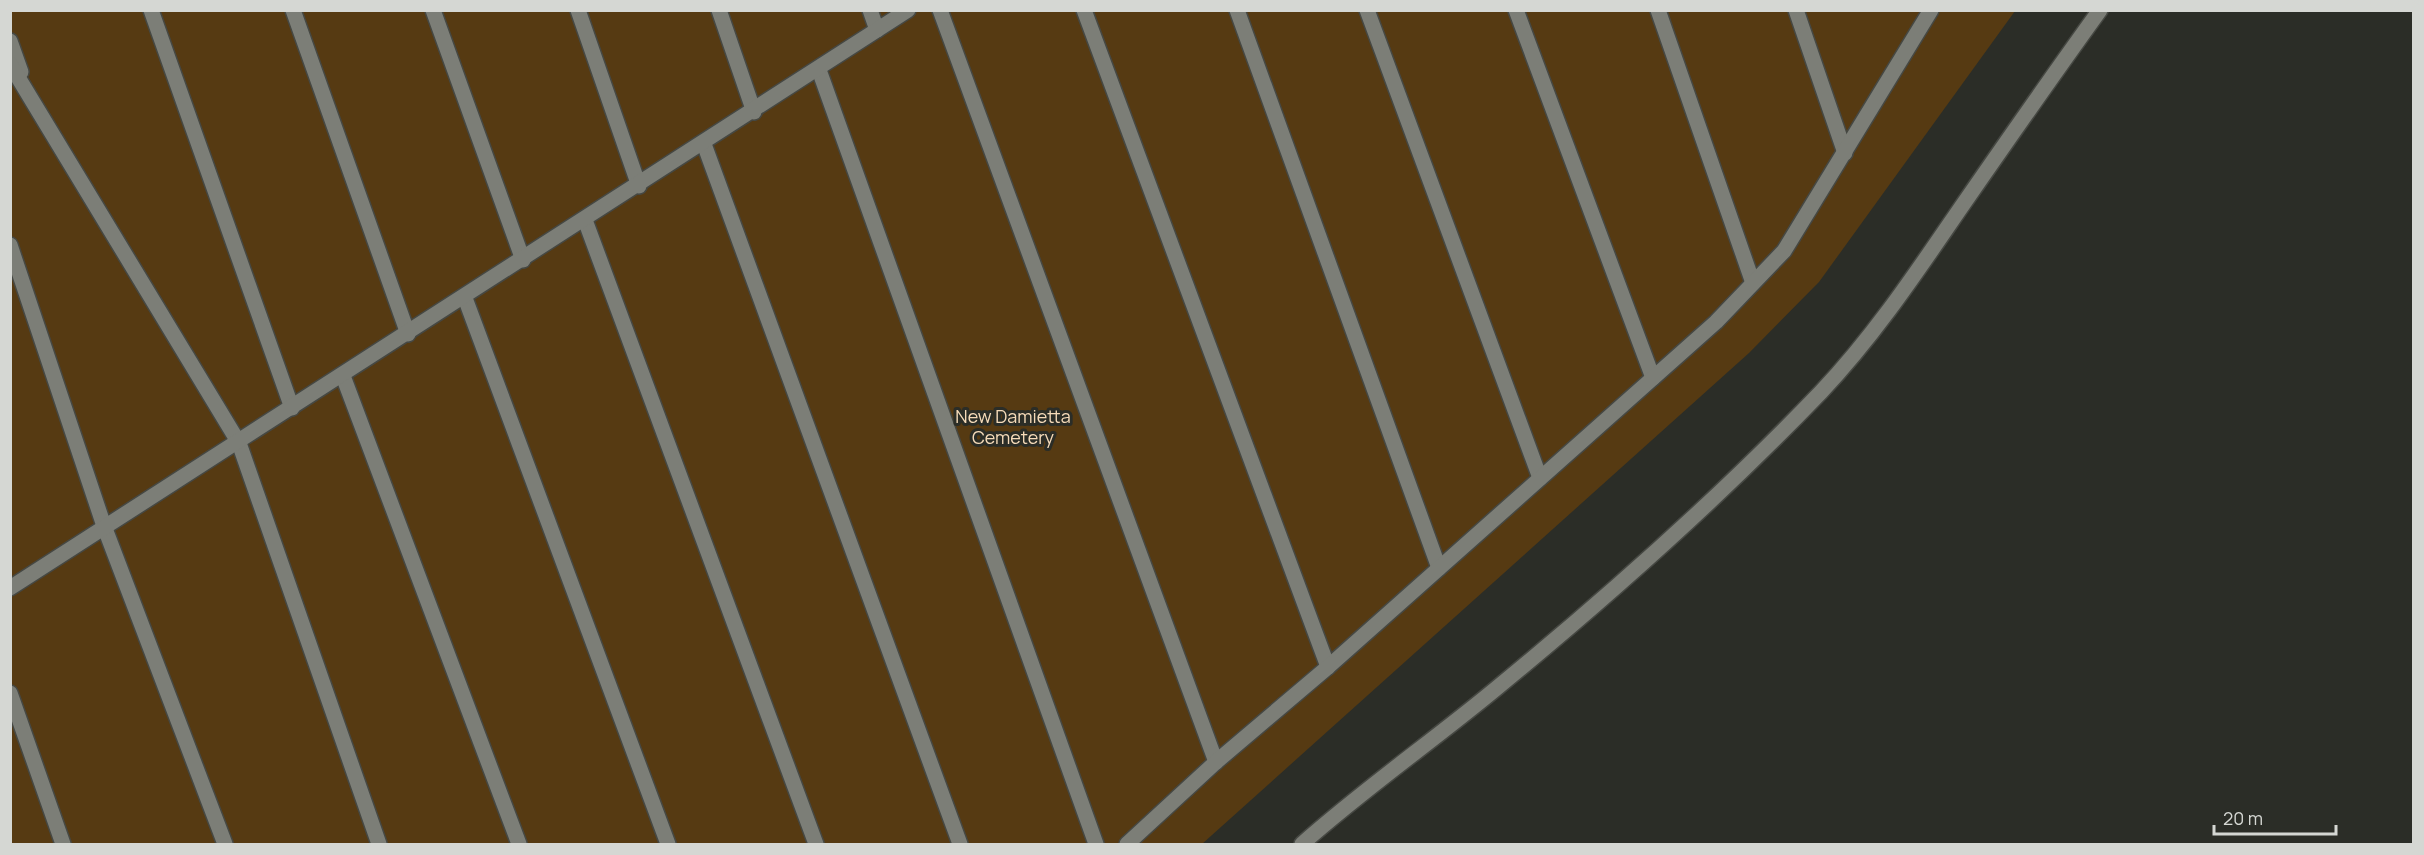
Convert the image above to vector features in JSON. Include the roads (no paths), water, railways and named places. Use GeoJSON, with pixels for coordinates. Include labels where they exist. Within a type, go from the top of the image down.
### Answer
{"type":"FeatureCollection","features":[{"type":"Feature","properties":{"kind":"street"},"geometry":{"type":"LineString","coordinates":[[151,10],[292,408]]}},
{"type":"Feature","properties":{"kind":"street"},"geometry":{"type":"LineString","coordinates":[[293,10],[408,334]]}},
{"type":"Feature","properties":{"kind":"street"},"geometry":{"type":"LineString","coordinates":[[433,10],[523,260]]}},
{"type":"Feature","properties":{"kind":"street"},"geometry":{"type":"LineString","coordinates":[[578,10],[639,186]]}},
{"type":"Feature","properties":{"kind":"street"},"geometry":{"type":"LineString","coordinates":[[719,10],[754,112]]}},
{"type":"Feature","properties":{"kind":"street"},"geometry":{"type":"LineString","coordinates":[[870,10],[877,30]]}},
{"type":"Feature","properties":{"kind":"street"},"geometry":{"type":"LineString","coordinates":[[10,588],[754,112],[908,10]]}},
{"type":"Feature","properties":{"kind":"street"},"geometry":{"type":"LineString","coordinates":[[940,10],[1216,762]]}},
{"type":"Feature","properties":{"kind":"street"},"geometry":{"type":"LineString","coordinates":[[1084,10],[1328,667]]}},
{"type":"Feature","properties":{"kind":"street"},"geometry":{"type":"LineString","coordinates":[[1237,10],[1439,568]]}},
{"type":"Feature","properties":{"kind":"street"},"geometry":{"type":"LineString","coordinates":[[1367,10],[1540,478]]}},
{"type":"Feature","properties":{"kind":"street"},"geometry":{"type":"LineString","coordinates":[[1516,10],[1653,378]]}},
{"type":"Feature","properties":{"kind":"street"},"geometry":{"type":"LineString","coordinates":[[1658,10],[1753,283]]}},
{"type":"Feature","properties":{"kind":"street"},"geometry":{"type":"LineString","coordinates":[[1796,10],[1845,153]]}},
{"type":"Feature","properties":{"kind":"street"},"geometry":{"type":"LineString","coordinates":[[1127,844],[1216,762],[1328,667],[1716,322],[1784,251],[1931,10]]}},
{"type":"Feature","properties":{"kind":"street"},"geometry":{"type":"LineString","coordinates":[[1302,844],[1347,804],[1498,687],[1659,547],[1725,487],[1821,391],[1866,341],[1910,282],[2100,10]]}},
{"type":"Feature","properties":{"kind":"street"},"geometry":{"type":"LineString","coordinates":[[10,41],[29,95]]}},
{"type":"Feature","properties":{"kind":"street"},"geometry":{"type":"LineString","coordinates":[[10,64],[239,443],[379,844]]}},
{"type":"Feature","properties":{"kind":"street"},"geometry":{"type":"LineString","coordinates":[[819,70],[1096,844]]}},
{"type":"Feature","properties":{"kind":"street"},"geometry":{"type":"LineString","coordinates":[[704,144],[960,844]]}},
{"type":"Feature","properties":{"kind":"street"},"geometry":{"type":"LineString","coordinates":[[585,220],[816,844]]}},
{"type":"Feature","properties":{"kind":"street"},"geometry":{"type":"LineString","coordinates":[[10,245],[104,526],[225,844]]}},
{"type":"Feature","properties":{"kind":"street"},"geometry":{"type":"LineString","coordinates":[[465,298],[668,844]]}},
{"type":"Feature","properties":{"kind":"street"},"geometry":{"type":"LineString","coordinates":[[343,376],[519,844]]}},
{"type":"Feature","properties":{"kind":"street"},"geometry":{"type":"LineString","coordinates":[[10,693],[63,844]]}},
{"type":"Feature","properties":{"kind":"park label","name":"New Damietta Cemetery"},"geometry":{"type":"Point","coordinates":[1013,427]}}]}
